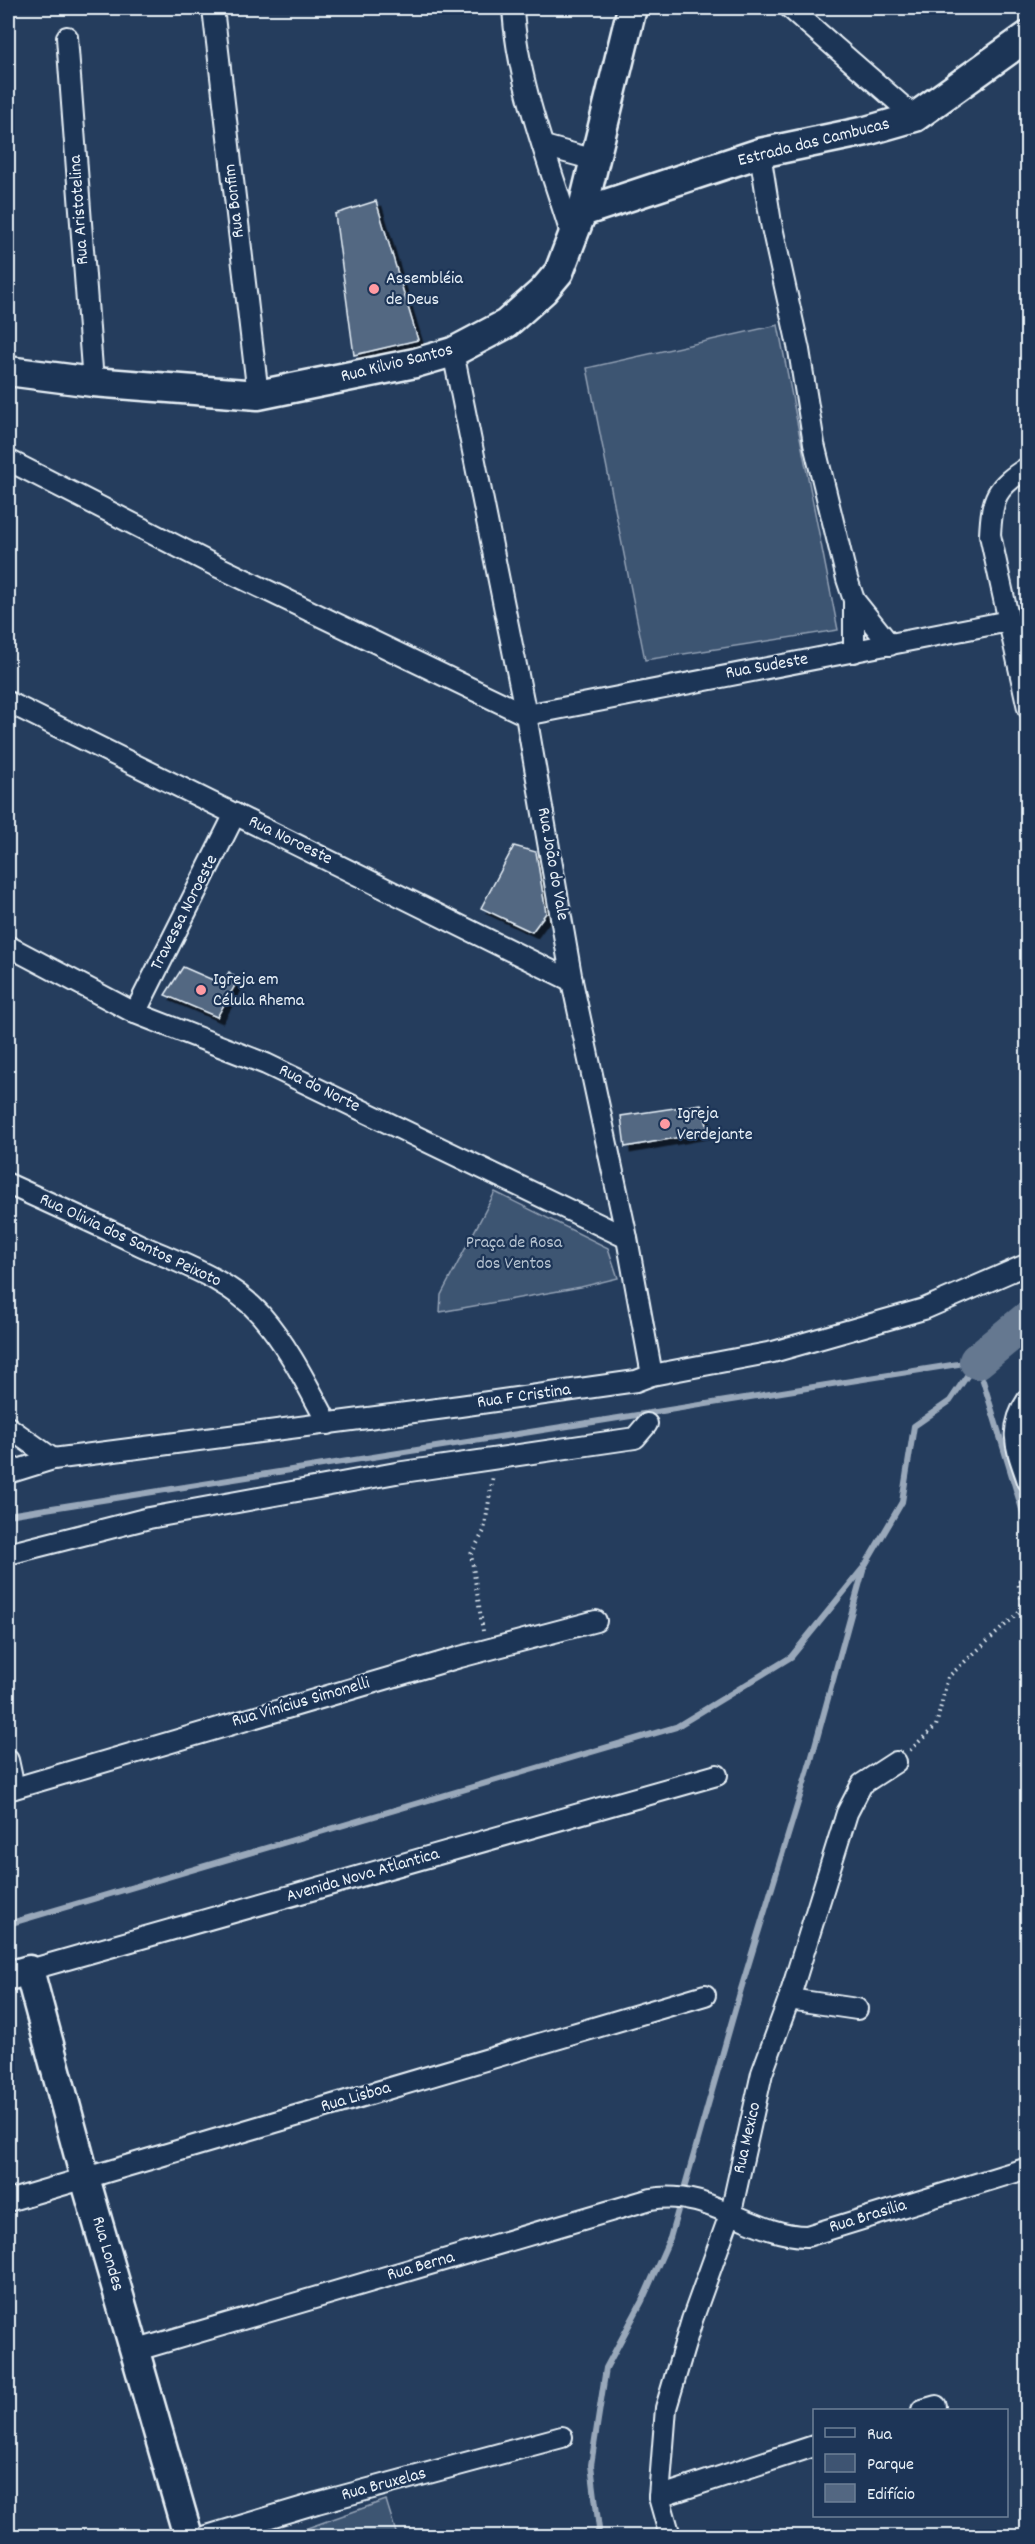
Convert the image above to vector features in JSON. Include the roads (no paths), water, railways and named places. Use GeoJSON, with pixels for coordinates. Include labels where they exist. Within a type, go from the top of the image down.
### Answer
{"type":"FeatureCollection","features":[{"type":"Feature","properties":{"kind":"street","name":"Rua Bonfim"},"geometry":{"type":"LineString","coordinates":[[213,8],[258,395]]}},
{"type":"Feature","properties":{"kind":"street"},"geometry":{"type":"LineString","coordinates":[[513,8],[514,30],[527,88],[544,146],[577,224]]}},
{"type":"Feature","properties":{"kind":"street","name":"Rua Kilvio Santos"},"geometry":{"type":"LineString","coordinates":[[8,370],[93,382],[258,395],[415,363],[453,352],[506,324],[543,291],[559,272],[577,224],[595,160],[633,8]]}},
{"type":"Feature","properties":{"kind":"street"},"geometry":{"type":"LineString","coordinates":[[790,8],[915,117]]}},
{"type":"Feature","properties":{"kind":"street","name":"Estrada das Cambucas"},"geometry":{"type":"LineString","coordinates":[[577,224],[760,153],[915,117],[1028,36]]}},
{"type":"Feature","properties":{"kind":"street","name":"Rua Aristotelina"},"geometry":{"type":"LineString","coordinates":[[67,37],[93,382]]}},
{"type":"Feature","properties":{"kind":"street"},"geometry":{"type":"LineString","coordinates":[[544,146],[595,160]]}},
{"type":"Feature","properties":{"kind":"street"},"geometry":{"type":"LineString","coordinates":[[760,153],[771,223],[799,350],[814,444],[854,600],[854,652]]}},
{"type":"Feature","properties":{"kind":"street","name":"Rua João do Vale"},"geometry":{"type":"LineString","coordinates":[[453,352],[526,715],[572,981],[627,1238],[652,1374]]}},
{"type":"Feature","properties":{"kind":"street"},"geometry":{"type":"LineString","coordinates":[[8,460],[206,561],[526,715]]}},
{"type":"Feature","properties":{"kind":"street"},"geometry":{"type":"LineString","coordinates":[[1028,467],[999,488],[992,507],[990,535],[1028,708]]}},
{"type":"Feature","properties":{"kind":"street"},"geometry":{"type":"LineString","coordinates":[[854,600],[890,645]]}},
{"type":"Feature","properties":{"kind":"street","name":"Rua Sudeste"},"geometry":{"type":"LineString","coordinates":[[526,715],[732,673],[854,652],[1009,621]]}},
{"type":"Feature","properties":{"kind":"street","name":"Rua Noroeste"},"geometry":{"type":"LineString","coordinates":[[8,702],[572,981]]}},
{"type":"Feature","properties":{"kind":"street","name":"Travessa Noroeste"},"geometry":{"type":"LineString","coordinates":[[135,1013],[235,814]]}},
{"type":"Feature","properties":{"kind":"street","name":"Rua do Norte"},"geometry":{"type":"LineString","coordinates":[[8,946],[135,1013],[266,1064],[627,1238]]}},
{"type":"Feature","properties":{"kind":"street","name":"Rua Olivia dos Santos Peixoto"},"geometry":{"type":"LineString","coordinates":[[8,1184],[205,1274],[237,1293],[261,1314],[279,1338],[328,1424]]}},
{"type":"Feature","properties":{"kind":"street","name":"Rua F Cristina"},"geometry":{"type":"LineString","coordinates":[[8,1473],[53,1459],[328,1424],[625,1382],[652,1374],[773,1352],[924,1309],[1028,1264]]}},
{"type":"Feature","properties":{"kind":"street"},"geometry":{"type":"LineString","coordinates":[[1028,1399],[1018,1414],[1015,1441],[1028,1481]]}},
{"type":"Feature","properties":{"kind":"street"},"geometry":{"type":"LineString","coordinates":[[8,1554],[149,1518],[496,1457],[635,1438],[647,1424]]}},
{"type":"Feature","properties":{"kind":"street"},"geometry":{"type":"LineString","coordinates":[[8,1427],[53,1459]]}},
{"type":"Feature","properties":{"kind":"street","name":"Rua Vinícius Simonelli"},"geometry":{"type":"LineString","coordinates":[[11,1789],[459,1657],[596,1621]]}},
{"type":"Feature","properties":{"kind":"street"},"geometry":{"type":"LineString","coordinates":[[8,1760],[11,1789]]}},
{"type":"Feature","properties":{"kind":"street","name":"Rua Mexico"},"geometry":{"type":"LineString","coordinates":[[670,2536],[659,2497],[666,2408],[692,2320],[731,2212],[762,2073],[789,1999],[847,1813],[862,1784],[896,1762]]}},
{"type":"Feature","properties":{"kind":"street","name":"Avenida Nova Atlantica"},"geometry":{"type":"LineString","coordinates":[[18,1973],[717,1775]]}},
{"type":"Feature","properties":{"kind":"street","name":"Rua Londes"},"geometry":{"type":"LineString","coordinates":[[18,1973],[85,2178],[188,2536]]}},
{"type":"Feature","properties":{"kind":"street","name":"Rua Lisboa"},"geometry":{"type":"LineString","coordinates":[[8,2201],[705,1995]]}},
{"type":"Feature","properties":{"kind":"street"},"geometry":{"type":"LineString","coordinates":[[789,1999],[857,2009]]}},
{"type":"Feature","properties":{"kind":"street","name":"Rua Brasilia"},"geometry":{"type":"LineString","coordinates":[[710,2204],[778,2232],[807,2236],[1028,2168]]}},
{"type":"Feature","properties":{"kind":"street","name":"Rua Berna"},"geometry":{"type":"LineString","coordinates":[[134,2352],[651,2199],[665,2196],[710,2204]]}},
{"type":"Feature","properties":{"kind":"street","name":"Rua Bruxelas"},"geometry":{"type":"LineString","coordinates":[[207,2536],[317,2503],[562,2436]]}},
{"type":"Feature","properties":{"kind":"street"},"geometry":{"type":"LineString","coordinates":[[659,2497],[813,2446]]}},
{"type":"Feature","properties":{"kind":"waterway"},"geometry":{"type":"LineString","coordinates":[[977,1361],[1028,1319]]}},
{"type":"Feature","properties":{"kind":"waterway"},"geometry":{"type":"LineString","coordinates":[[977,1361],[1028,1529]]}},
{"type":"Feature","properties":{"kind":"waterway"},"geometry":{"type":"LineString","coordinates":[[8,1515],[977,1361]]}},
{"type":"Feature","properties":{"kind":"waterway"},"geometry":{"type":"LineString","coordinates":[[8,1924],[676,1727],[791,1657],[864,1567],[902,1502],[914,1426],[950,1401],[977,1361]]}},
{"type":"Feature","properties":{"kind":"waterway"},"geometry":{"type":"LineString","coordinates":[[596,2536],[599,2529],[591,2465],[606,2368],[642,2301],[670,2238],[741,1989],[811,1760],[863,1571]]}},
{"type":"Feature","properties":{"kind":"place","name":"Assembléia de Deus"},"geometry":{"type":"Point","coordinates":[374,289]}},
{"type":"Feature","properties":{"kind":"place","name":"Igreja em Célula Rhema"},"geometry":{"type":"Point","coordinates":[201,990]}},
{"type":"Feature","properties":{"kind":"place","name":"Igreja Verdejante"},"geometry":{"type":"Point","coordinates":[665,1124]}},
{"type":"Feature","properties":{"kind":"park label","name":"Praça de Rosa dos Ventos"},"geometry":{"type":"Point","coordinates":[514,1253]}}]}
